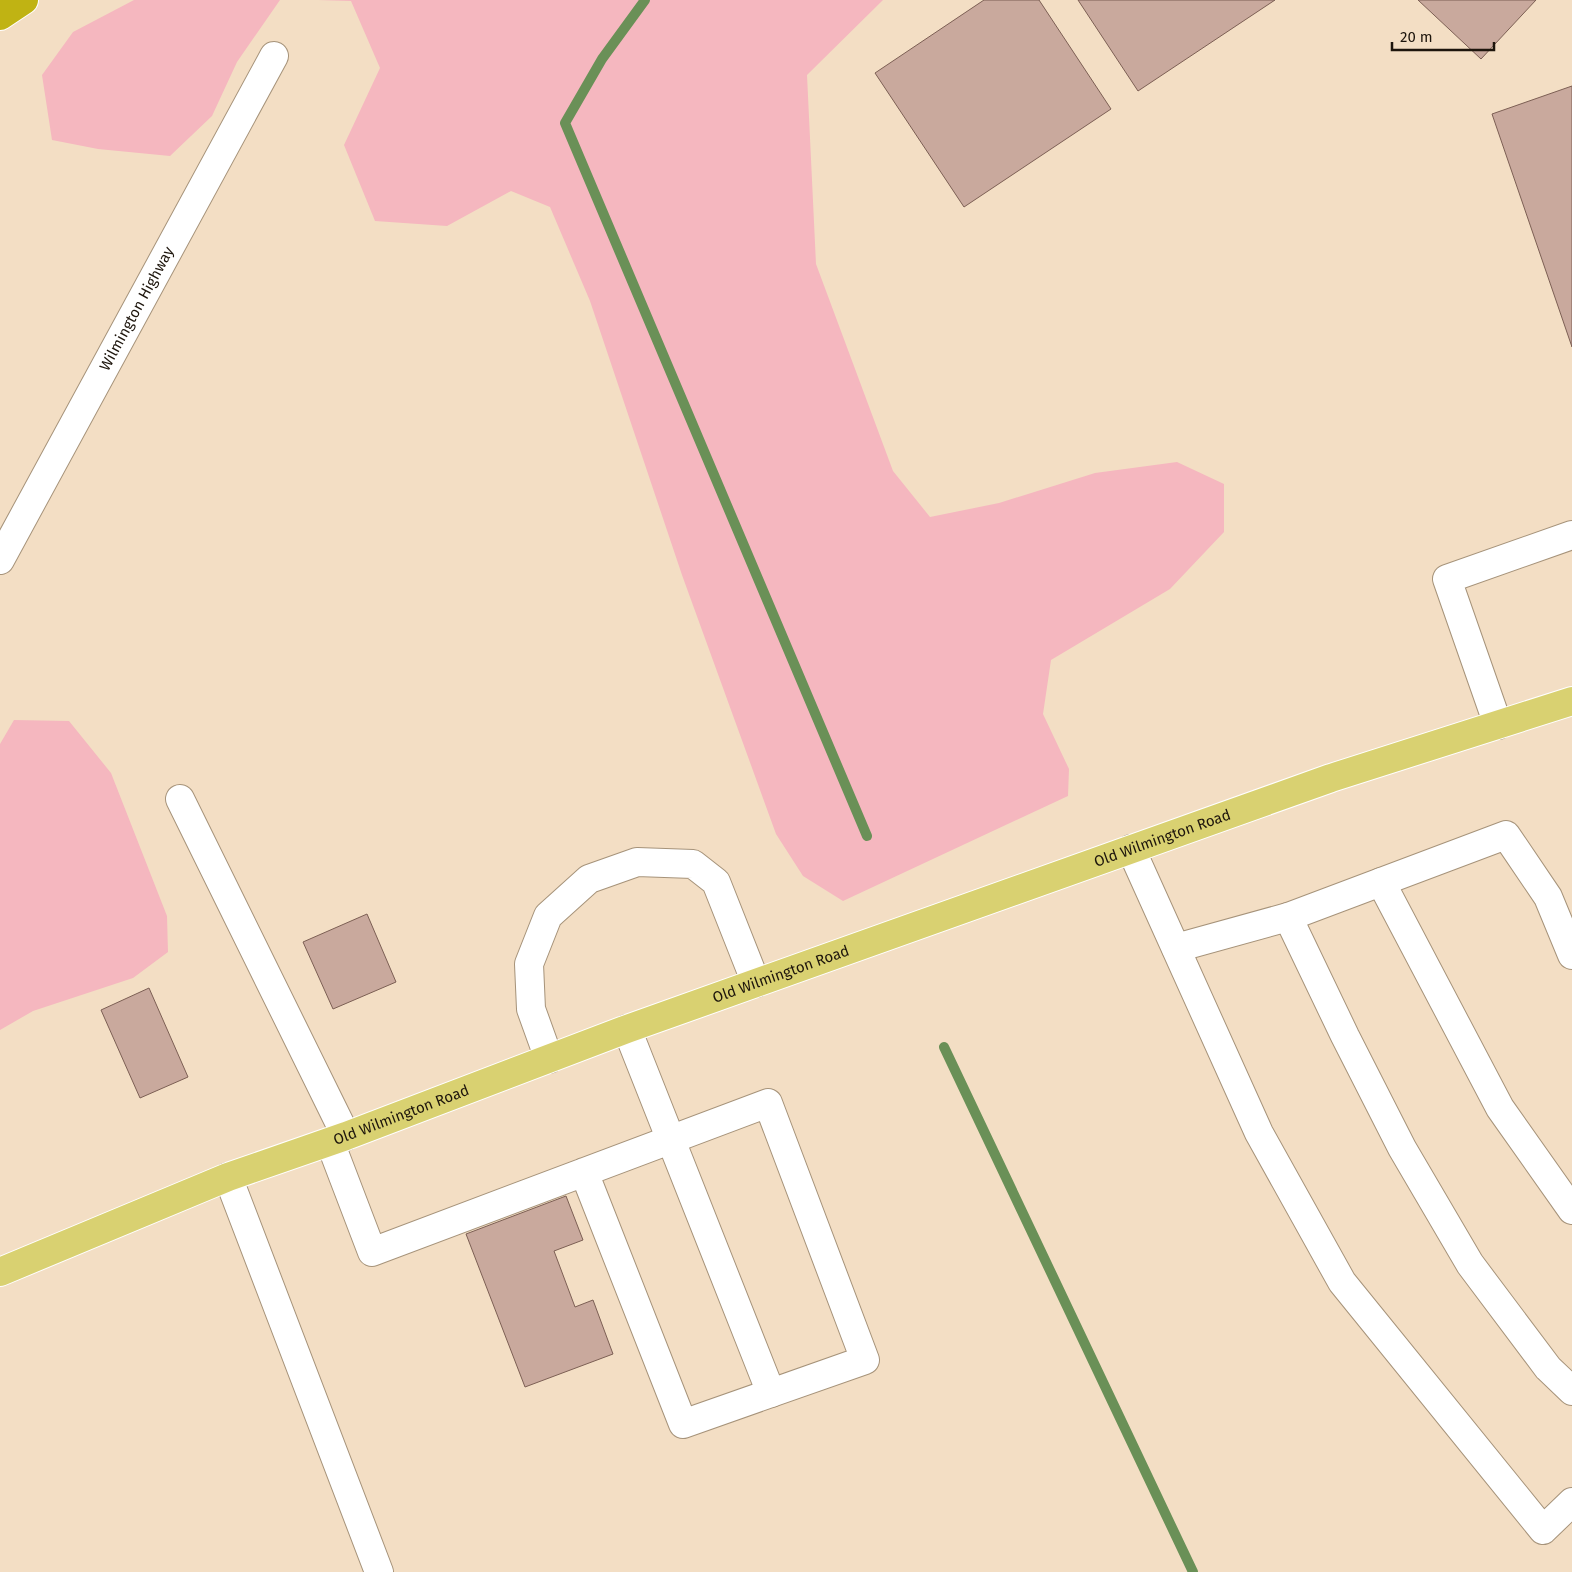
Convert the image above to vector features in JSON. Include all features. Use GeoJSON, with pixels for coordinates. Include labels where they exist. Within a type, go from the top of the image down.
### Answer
{"type":"FeatureCollection","features":[{"type":"Feature","properties":{"kind":"highway"},"geometry":{"type":"LineString","coordinates":[[0,16],[24,0]]}},
{"type":"Feature","properties":{"kind":"main road","name":"Old Wilmington Road"},"geometry":{"type":"LineString","coordinates":[[0,1272],[228,1177],[338,1139],[627,1029],[1331,778],[1572,701]]}},
{"type":"Feature","properties":{"kind":"lane","name":"Wilmington Highway"},"geometry":{"type":"LineString","coordinates":[[0,560],[274,56]]}},
{"type":"Feature","properties":{"kind":"lane"},"geometry":{"type":"LineString","coordinates":[[1498,725],[1447,579],[1572,536]]}},
{"type":"Feature","properties":{"kind":"lane"},"geometry":{"type":"LineString","coordinates":[[180,799],[338,1139],[372,1252],[584,1172],[671,1140],[768,1103],[865,1360],[683,1424],[584,1172]]}},
{"type":"Feature","properties":{"kind":"lane"},"geometry":{"type":"LineString","coordinates":[[1176,948],[1288,917],[1506,835],[1548,897],[1572,955]]}},
{"type":"Feature","properties":{"kind":"lane"},"geometry":{"type":"LineString","coordinates":[[1131,849],[1259,1133],[1342,1282],[1543,1530],[1572,1502]]}},
{"type":"Feature","properties":{"kind":"lane"},"geometry":{"type":"LineString","coordinates":[[549,1059],[531,1009],[529,964],[548,916],[589,879],[637,862],[693,864],[716,882],[756,983]]}},
{"type":"Feature","properties":{"kind":"lane"},"geometry":{"type":"LineString","coordinates":[[1381,882],[1500,1108],[1572,1210]]}},
{"type":"Feature","properties":{"kind":"lane"},"geometry":{"type":"LineString","coordinates":[[1288,917],[1345,1036],[1402,1148],[1470,1264],[1548,1368],[1572,1391]]}},
{"type":"Feature","properties":{"kind":"lane"},"geometry":{"type":"LineString","coordinates":[[627,1029],[771,1393]]}},
{"type":"Feature","properties":{"kind":"lane"},"geometry":{"type":"LineString","coordinates":[[228,1177],[379,1572]]}},
{"type":"Feature","properties":{"kind":"shaded area"},"geometry":{"type":"Polygon","coordinates":[[[134,0],[280,0],[237,62],[212,116],[170,156],[98,149],[52,140],[42,75],[73,32],[134,0]]]}},
{"type":"Feature","properties":{"kind":"shaded area"},"geometry":{"type":"Polygon","coordinates":[[[318,0],[883,0],[807,75],[816,264],[893,471],[930,517],[999,503],[1095,473],[1177,462],[1224,484],[1224,532],[1170,589],[1051,660],[1043,714],[1069,769],[1068,796],[843,901],[803,876],[776,834],[682,575],[590,301],[550,207],[511,191],[447,226],[375,221],[344,145],[380,68],[351,1],[318,0]]]}},
{"type":"Feature","properties":{"kind":"shaded area"},"geometry":{"type":"Polygon","coordinates":[[[14,720],[69,721],[111,773],[167,916],[168,952],[133,978],[33,1011],[0,1030],[0,744],[14,720]]]}},
{"type":"Feature","properties":{"kind":"building"},"geometry":{"type":"Polygon","coordinates":[[[984,0],[1039,0],[1111,109],[964,207],[875,73],[984,0]]]}},
{"type":"Feature","properties":{"kind":"building"},"geometry":{"type":"Polygon","coordinates":[[[1078,0],[1275,0],[1138,91],[1078,0]]]}},
{"type":"Feature","properties":{"kind":"building"},"geometry":{"type":"Polygon","coordinates":[[[1418,0],[1536,0],[1481,59],[1418,0]]]}},
{"type":"Feature","properties":{"kind":"building"},"geometry":{"type":"Polygon","coordinates":[[[1572,86],[1572,347],[1492,114],[1572,86]]]}},
{"type":"Feature","properties":{"kind":"building"},"geometry":{"type":"Polygon","coordinates":[[[367,914],[396,982],[333,1009],[303,942],[367,914]]]}},
{"type":"Feature","properties":{"kind":"building"},"geometry":{"type":"Polygon","coordinates":[[[149,988],[188,1077],[140,1098],[101,1010],[149,988]]]}},
{"type":"Feature","properties":{"kind":"building"},"geometry":{"type":"Polygon","coordinates":[[[566,1196],[583,1240],[554,1251],[575,1307],[593,1300],[613,1354],[525,1387],[466,1234],[566,1196]]]}},
{"type":"Feature","properties":{"kind":"waterway"},"geometry":{"type":"LineString","coordinates":[[645,0],[602,59],[565,123],[867,836]]}},
{"type":"Feature","properties":{"kind":"waterway"},"geometry":{"type":"LineString","coordinates":[[944,1047],[1193,1572]]}}]}
